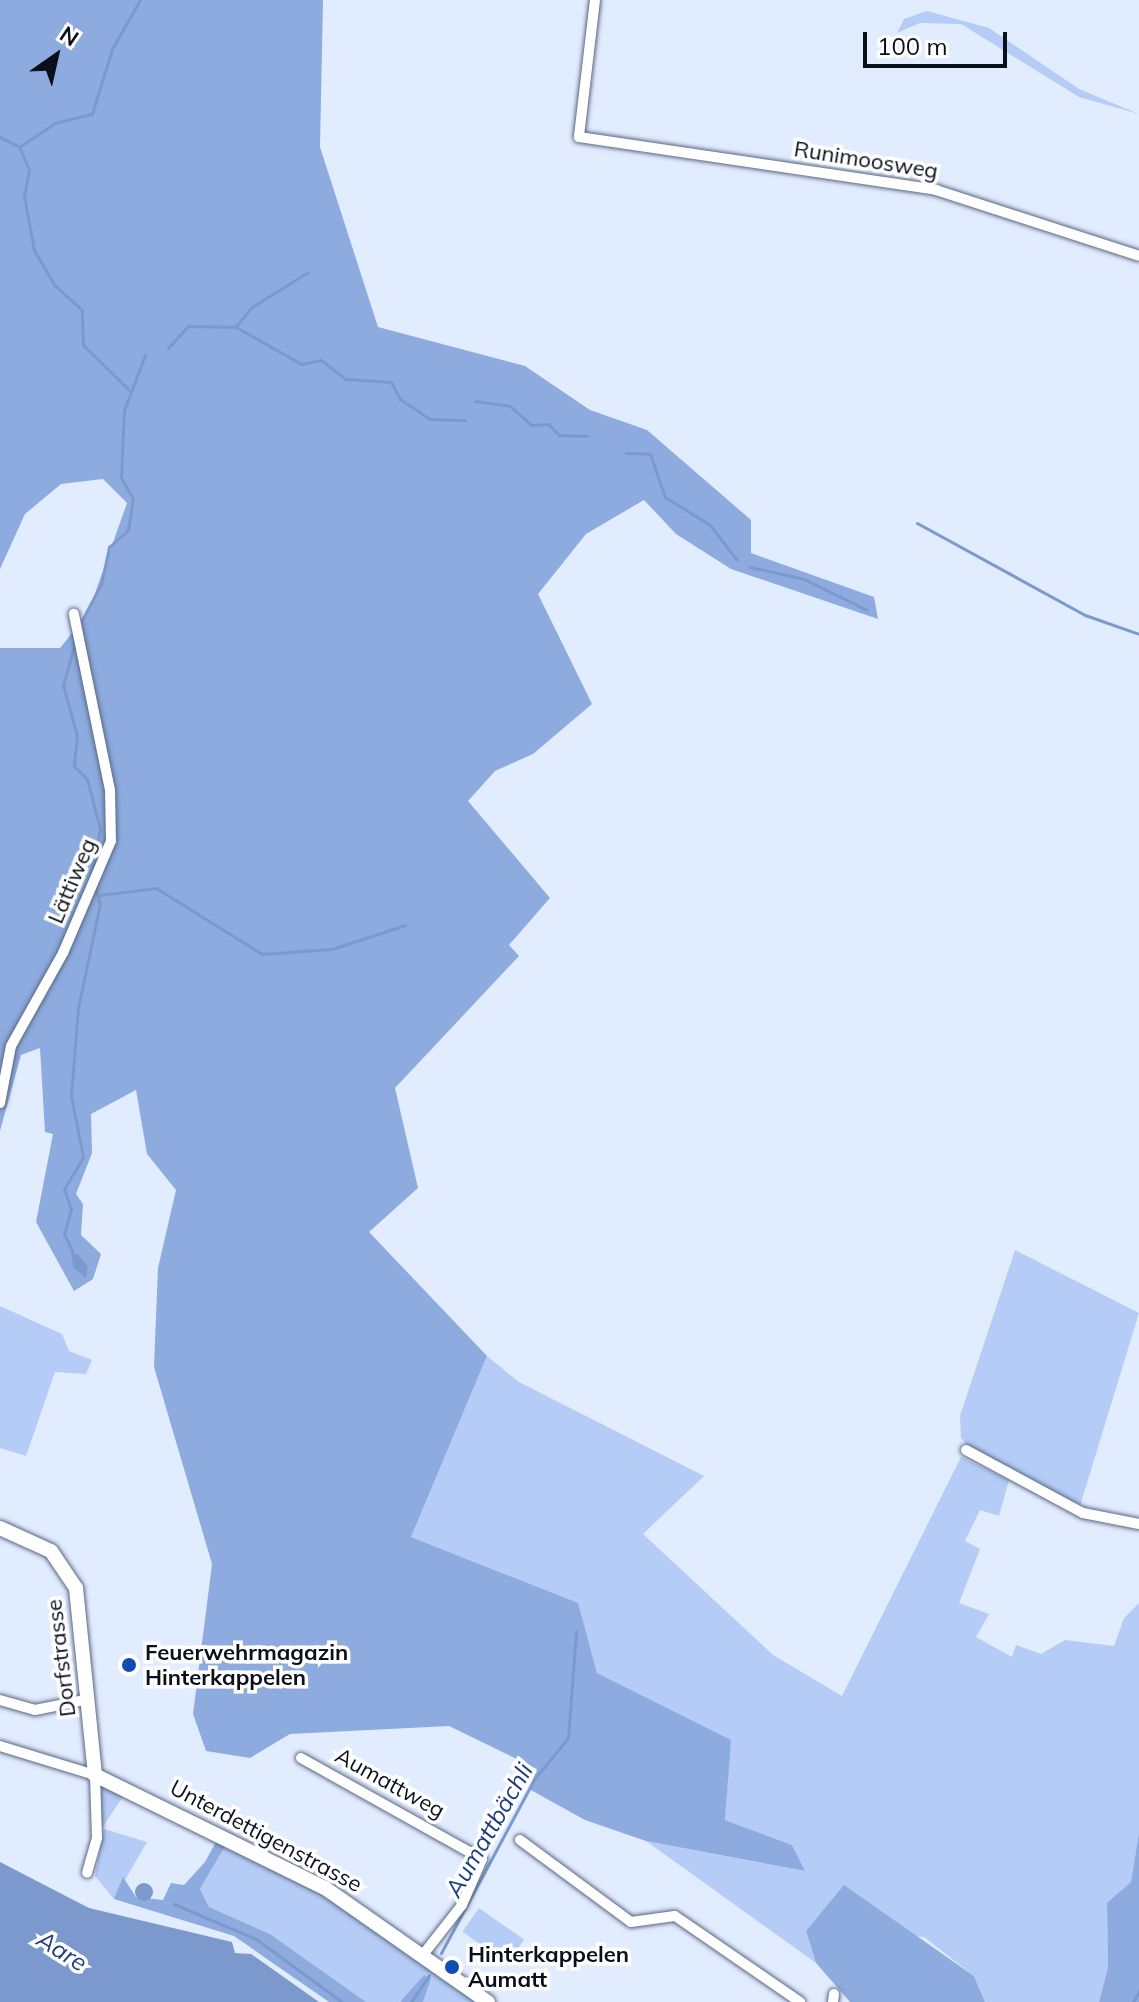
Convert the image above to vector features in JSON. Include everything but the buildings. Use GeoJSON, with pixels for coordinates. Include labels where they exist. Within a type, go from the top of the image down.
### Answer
{"type":"FeatureCollection","features":[{"type":"Feature","properties":{"kind":"street","name":"Runimoosweg"},"geometry":{"type":"LineString","coordinates":[[595,0],[579,137],[936,190],[1139,256]]}},
{"type":"Feature","properties":{"kind":"street","name":"Lättiweg"},"geometry":{"type":"LineString","coordinates":[[0,1103],[11,1046],[97,879],[111,841],[112,809],[74,614]]}},
{"type":"Feature","properties":{"kind":"street"},"geometry":{"type":"LineString","coordinates":[[966,1450],[1083,1513],[1139,1524]]}},
{"type":"Feature","properties":{"kind":"street","name":"Dorfstrasse"},"geometry":{"type":"LineString","coordinates":[[0,1528],[42,1545],[72,1578],[89,1699],[95,1775]]}},
{"type":"Feature","properties":{"kind":"street"},"geometry":{"type":"LineString","coordinates":[[0,1700],[35,1710],[89,1699]]}},
{"type":"Feature","properties":{"kind":"street"},"geometry":{"type":"LineString","coordinates":[[0,1746],[95,1775],[97,1838],[87,1873]]}},
{"type":"Feature","properties":{"kind":"street","name":"Aumattweg"},"geometry":{"type":"LineString","coordinates":[[301,1758],[483,1860],[462,1905],[422,1956]]}},
{"type":"Feature","properties":{"kind":"street","name":"Unterdettigenstrasse"},"geometry":{"type":"LineString","coordinates":[[95,1775],[307,1878],[488,2002]]}},
{"type":"Feature","properties":{"kind":"street"},"geometry":{"type":"LineString","coordinates":[[520,1840],[631,1922],[675,1916],[800,2002]]}},
{"type":"Feature","properties":{"kind":"shaded area"},"geometry":{"type":"Polygon","coordinates":[[[0,0],[323,0],[320,147],[378,327],[525,366],[590,410],[647,430],[751,520],[751,553],[874,597],[878,619],[731,569],[676,534],[644,500],[586,534],[538,594],[592,704],[533,754],[495,771],[468,801],[550,898],[509,945],[519,956],[395,1088],[418,1188],[369,1232],[487,1356],[411,1537],[578,1603],[597,1673],[731,1740],[725,1820],[792,1845],[805,1871],[646,1841],[585,1820],[529,1789],[537,1769],[449,1726],[290,1734],[250,1758],[206,1751],[193,1714],[212,1564],[154,1367],[158,1268],[176,1190],[147,1154],[136,1090],[91,1114],[92,1153],[76,1194],[83,1204],[81,1235],[101,1254],[93,1279],[74,1291],[36,1222],[53,1134],[45,1132],[40,1048],[21,1055],[0,1131],[0,648],[60,648],[88,613],[127,503],[103,479],[61,484],[25,514],[0,569],[0,0]]]}},
{"type":"Feature","properties":{"kind":"shaded area"},"geometry":{"type":"Polygon","coordinates":[[[927,11],[989,28],[1079,89],[1139,114],[1079,97],[961,24],[920,23],[897,33],[904,19],[927,11]]]}},
{"type":"Feature","properties":{"kind":"shaded area"},"geometry":{"type":"Polygon","coordinates":[[[1015,1250],[1139,1313],[1080,1506],[971,1450],[961,1438],[960,1416],[1015,1250]]]}},
{"type":"Feature","properties":{"kind":"shaded area"},"geometry":{"type":"Polygon","coordinates":[[[0,1306],[62,1334],[69,1351],[92,1360],[86,1374],[55,1372],[26,1456],[0,1448],[0,1306]]]}},
{"type":"Feature","properties":{"kind":"shaded area"},"geometry":{"type":"Polygon","coordinates":[[[487,1356],[519,1382],[704,1476],[643,1534],[773,1655],[842,1696],[961,1457],[1009,1480],[999,1516],[980,1510],[965,1541],[980,1549],[959,1603],[989,1614],[976,1637],[1012,1657],[1016,1645],[1041,1654],[1065,1640],[1114,1646],[1124,1618],[1139,1603],[1139,1832],[1131,1882],[1107,1904],[1108,1967],[1099,2002],[985,2002],[974,1976],[924,1937],[806,1931],[816,1963],[646,1841],[804,1871],[792,1845],[725,1820],[730,1740],[597,1673],[577,1603],[411,1537],[487,1356]]]}},
{"type":"Feature","properties":{"kind":"shaded area"},"geometry":{"type":"Polygon","coordinates":[[[102,1784],[126,1792],[102,1828],[99,1786],[102,1784]]]}},
{"type":"Feature","properties":{"kind":"shaded area"},"geometry":{"type":"Polygon","coordinates":[[[104,1829],[147,1842],[114,1899],[95,1876],[104,1829]]]}},
{"type":"Feature","properties":{"kind":"shaded area"},"geometry":{"type":"Polygon","coordinates":[[[1139,1832],[1139,2002],[1099,2002],[1108,1967],[1107,1903],[1131,1882],[1139,1832]]]}},
{"type":"Feature","properties":{"kind":"shaded area"},"geometry":{"type":"Polygon","coordinates":[[[218,1838],[227,1843],[200,1889],[209,1907],[270,1934],[366,2002],[329,2002],[234,1936],[114,1899],[123,1877],[136,1897],[163,1900],[171,1883],[184,1885],[205,1862],[218,1838]]]}},
{"type":"Feature","properties":{"kind":"shaded area"},"geometry":{"type":"Polygon","coordinates":[[[227,1843],[320,1892],[478,2002],[423,2002],[431,1979],[399,2002],[366,2002],[270,1934],[209,1907],[200,1889],[227,1843]]]}},
{"type":"Feature","properties":{"kind":"shaded area"},"geometry":{"type":"Polygon","coordinates":[[[844,1885],[974,1976],[985,2002],[850,2002],[816,1963],[806,1931],[844,1885]]]}},
{"type":"Feature","properties":{"kind":"shaded area"},"geometry":{"type":"Polygon","coordinates":[[[479,1908],[524,1940],[507,1963],[462,1932],[479,1908]]]}},
{"type":"Feature","properties":{"kind":"shaded area"},"geometry":{"type":"Polygon","coordinates":[[[424,1975],[431,1979],[423,2002],[400,2002],[424,1975]]]}},
{"type":"Feature","properties":{"kind":"water"},"geometry":{"type":"Polygon","coordinates":[[[78,1254],[88,1267],[86,1278],[74,1268],[71,1255],[78,1254]]]}},
{"type":"Feature","properties":{"kind":"water","name":"Aare"},"geometry":{"type":"Polygon","coordinates":[[[0,1862],[89,1908],[232,1942],[235,1953],[251,1954],[319,2002],[0,2002],[0,1862]]]}},
{"type":"Feature","properties":{"kind":"water"},"geometry":{"type":"Polygon","coordinates":[[[140,1883],[148,1883],[153,1892],[151,1899],[140,1901],[135,1896],[135,1888],[140,1883]]]}},
{"type":"Feature","properties":{"kind":"waterway"},"geometry":{"type":"LineString","coordinates":[[128,389],[83,345],[82,310],[55,286],[34,250],[24,196],[29,170],[19,147],[55,123],[92,114],[112,49],[140,0]]}},
{"type":"Feature","properties":{"kind":"waterway"},"geometry":{"type":"LineString","coordinates":[[0,137],[18,146]]}},
{"type":"Feature","properties":{"kind":"waterway"},"geometry":{"type":"LineString","coordinates":[[236,326],[252,307],[308,272]]}},
{"type":"Feature","properties":{"kind":"waterway"},"geometry":{"type":"LineString","coordinates":[[168,348],[188,326],[236,327],[301,364],[321,360],[345,379],[391,382],[400,399],[430,419],[465,420]]}},
{"type":"Feature","properties":{"kind":"waterway"},"geometry":{"type":"LineString","coordinates":[[82,620],[101,585],[109,547],[128,530],[133,499],[121,477],[124,410],[145,355]]}},
{"type":"Feature","properties":{"kind":"waterway"},"geometry":{"type":"LineString","coordinates":[[475,401],[510,406],[531,425],[548,424],[559,435],[587,436]]}},
{"type":"Feature","properties":{"kind":"waterway"},"geometry":{"type":"LineString","coordinates":[[626,453],[650,454],[665,497],[710,525],[737,560]]}},
{"type":"Feature","properties":{"kind":"waterway"},"geometry":{"type":"LineString","coordinates":[[917,523],[1085,615],[1139,634]]}},
{"type":"Feature","properties":{"kind":"waterway"},"geometry":{"type":"LineString","coordinates":[[750,567],[804,579],[867,610]]}},
{"type":"Feature","properties":{"kind":"waterway"},"geometry":{"type":"LineString","coordinates":[[75,643],[63,685],[77,736],[74,766],[87,779],[100,829],[90,882]]}},
{"type":"Feature","properties":{"kind":"waterway"},"geometry":{"type":"LineString","coordinates":[[73,1253],[64,1234],[71,1209],[64,1189],[83,1157],[71,1096],[78,1008],[100,904],[95,887]]}},
{"type":"Feature","properties":{"kind":"waterway"},"geometry":{"type":"LineString","coordinates":[[100,895],[156,888],[262,954],[332,949],[405,925]]}},
{"type":"Feature","properties":{"kind":"waterway","name":"Aumattbächli"},"geometry":{"type":"LineString","coordinates":[[441,1953],[535,1778],[568,1738],[576,1631]]}},
{"type":"Feature","properties":{"kind":"waterway","name":"Aumattbächli"},"geometry":{"type":"LineString","coordinates":[[174,1904],[256,1939],[342,2002]]}},
{"type":"Feature","properties":{"kind":"waterway","name":"Aumattbächli"},"geometry":{"type":"LineString","coordinates":[[411,2002],[429,1975]]}},
{"type":"Feature","properties":{"kind":"waterway"},"geometry":{"type":"LineString","coordinates":[[1133,2002],[1139,1991]]}},
{"type":"Feature","properties":{"kind":"place","name":"Feuerwehrmagazin Hinterkappelen"},"geometry":{"type":"Point","coordinates":[129,1665]}},
{"type":"Feature","properties":{"kind":"place","name":"Hinterkappelen Aumatt"},"geometry":{"type":"Point","coordinates":[452,1967]}}]}
